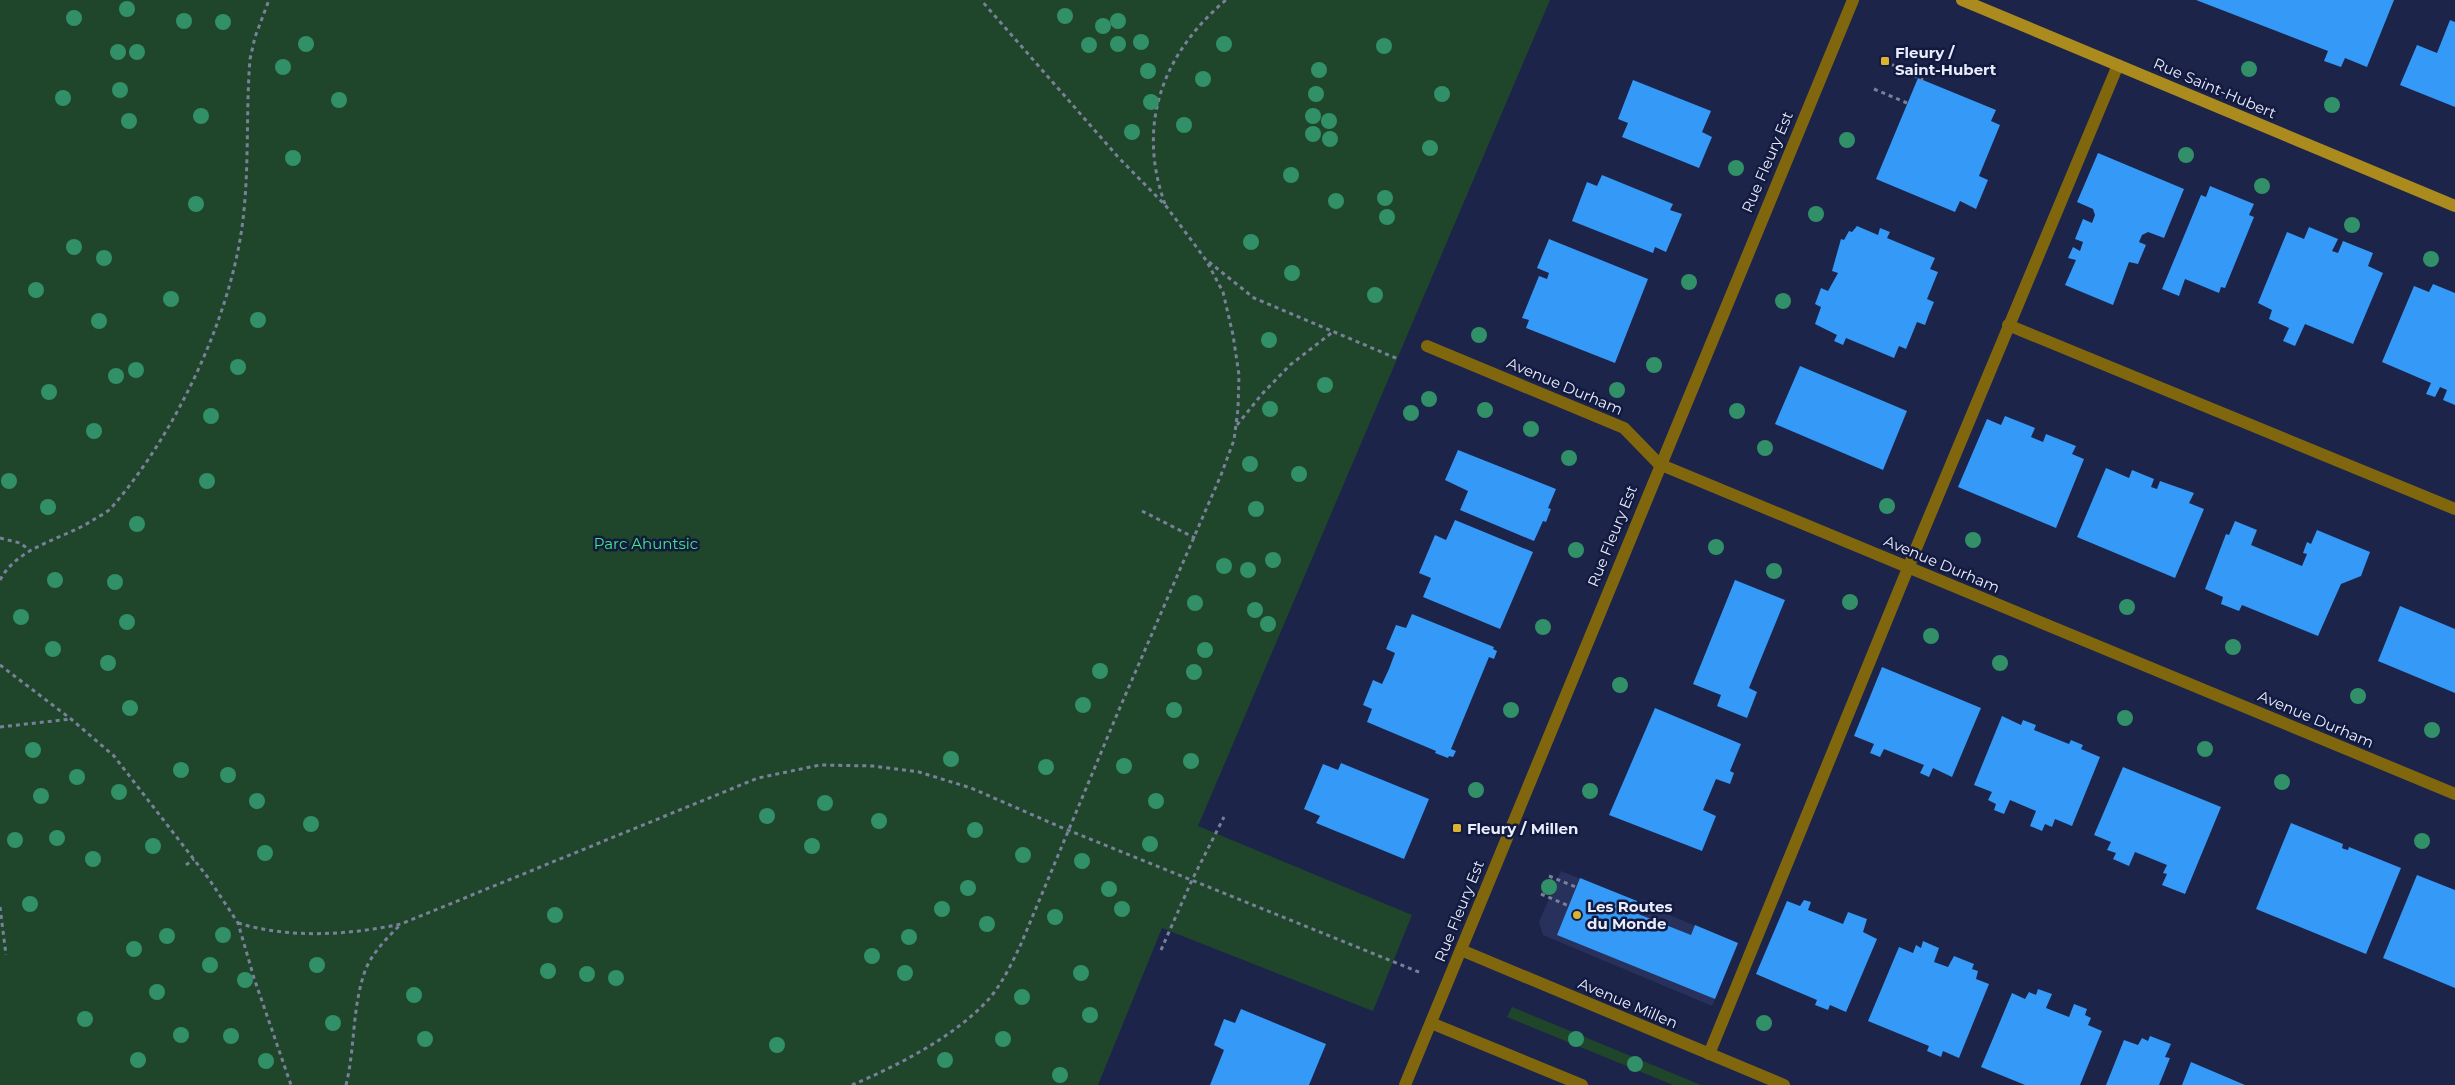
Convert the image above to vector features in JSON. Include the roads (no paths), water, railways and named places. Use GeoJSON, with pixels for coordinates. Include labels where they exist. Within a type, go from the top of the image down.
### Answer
{"type":"FeatureCollection","features":[{"type":"Feature","properties":{"kind":"main road","name":"Rue Saint-Hubert"},"geometry":{"type":"LineString","coordinates":[[1962,0],[2455,206]]}},
{"type":"Feature","properties":{"kind":"street","name":"Rue Fleury Est"},"geometry":{"type":"LineString","coordinates":[[1405,1085],[1659,464],[1852,0]]}},
{"type":"Feature","properties":{"kind":"street"},"geometry":{"type":"LineString","coordinates":[[1709,1054],[2008,324],[2118,65]]}},
{"type":"Feature","properties":{"kind":"street"},"geometry":{"type":"LineString","coordinates":[[2008,324],[2455,509]]}},
{"type":"Feature","properties":{"kind":"street","name":"Avenue Durham"},"geometry":{"type":"LineString","coordinates":[[1427,346],[1624,428],[1659,464],[2455,794]]}},
{"type":"Feature","properties":{"kind":"street","name":"Avenue Millen"},"geometry":{"type":"LineString","coordinates":[[1460,950],[1784,1085]]}},
{"type":"Feature","properties":{"kind":"street"},"geometry":{"type":"LineString","coordinates":[[1431,1023],[1582,1085]]}},
{"type":"Feature","properties":{"kind":"place","name":"Fleury / Saint-Hubert"},"geometry":{"type":"Point","coordinates":[1885,61]}},
{"type":"Feature","properties":{"kind":"place","name":"Fleury / Millen"},"geometry":{"type":"Point","coordinates":[1457,828]}},
{"type":"Feature","properties":{"kind":"place","name":"Les Routes du Monde"},"geometry":{"type":"Point","coordinates":[1577,915]}},
{"type":"Feature","properties":{"kind":"park label","name":"Parc Ahuntsic"},"geometry":{"type":"Point","coordinates":[646,543]}}]}
